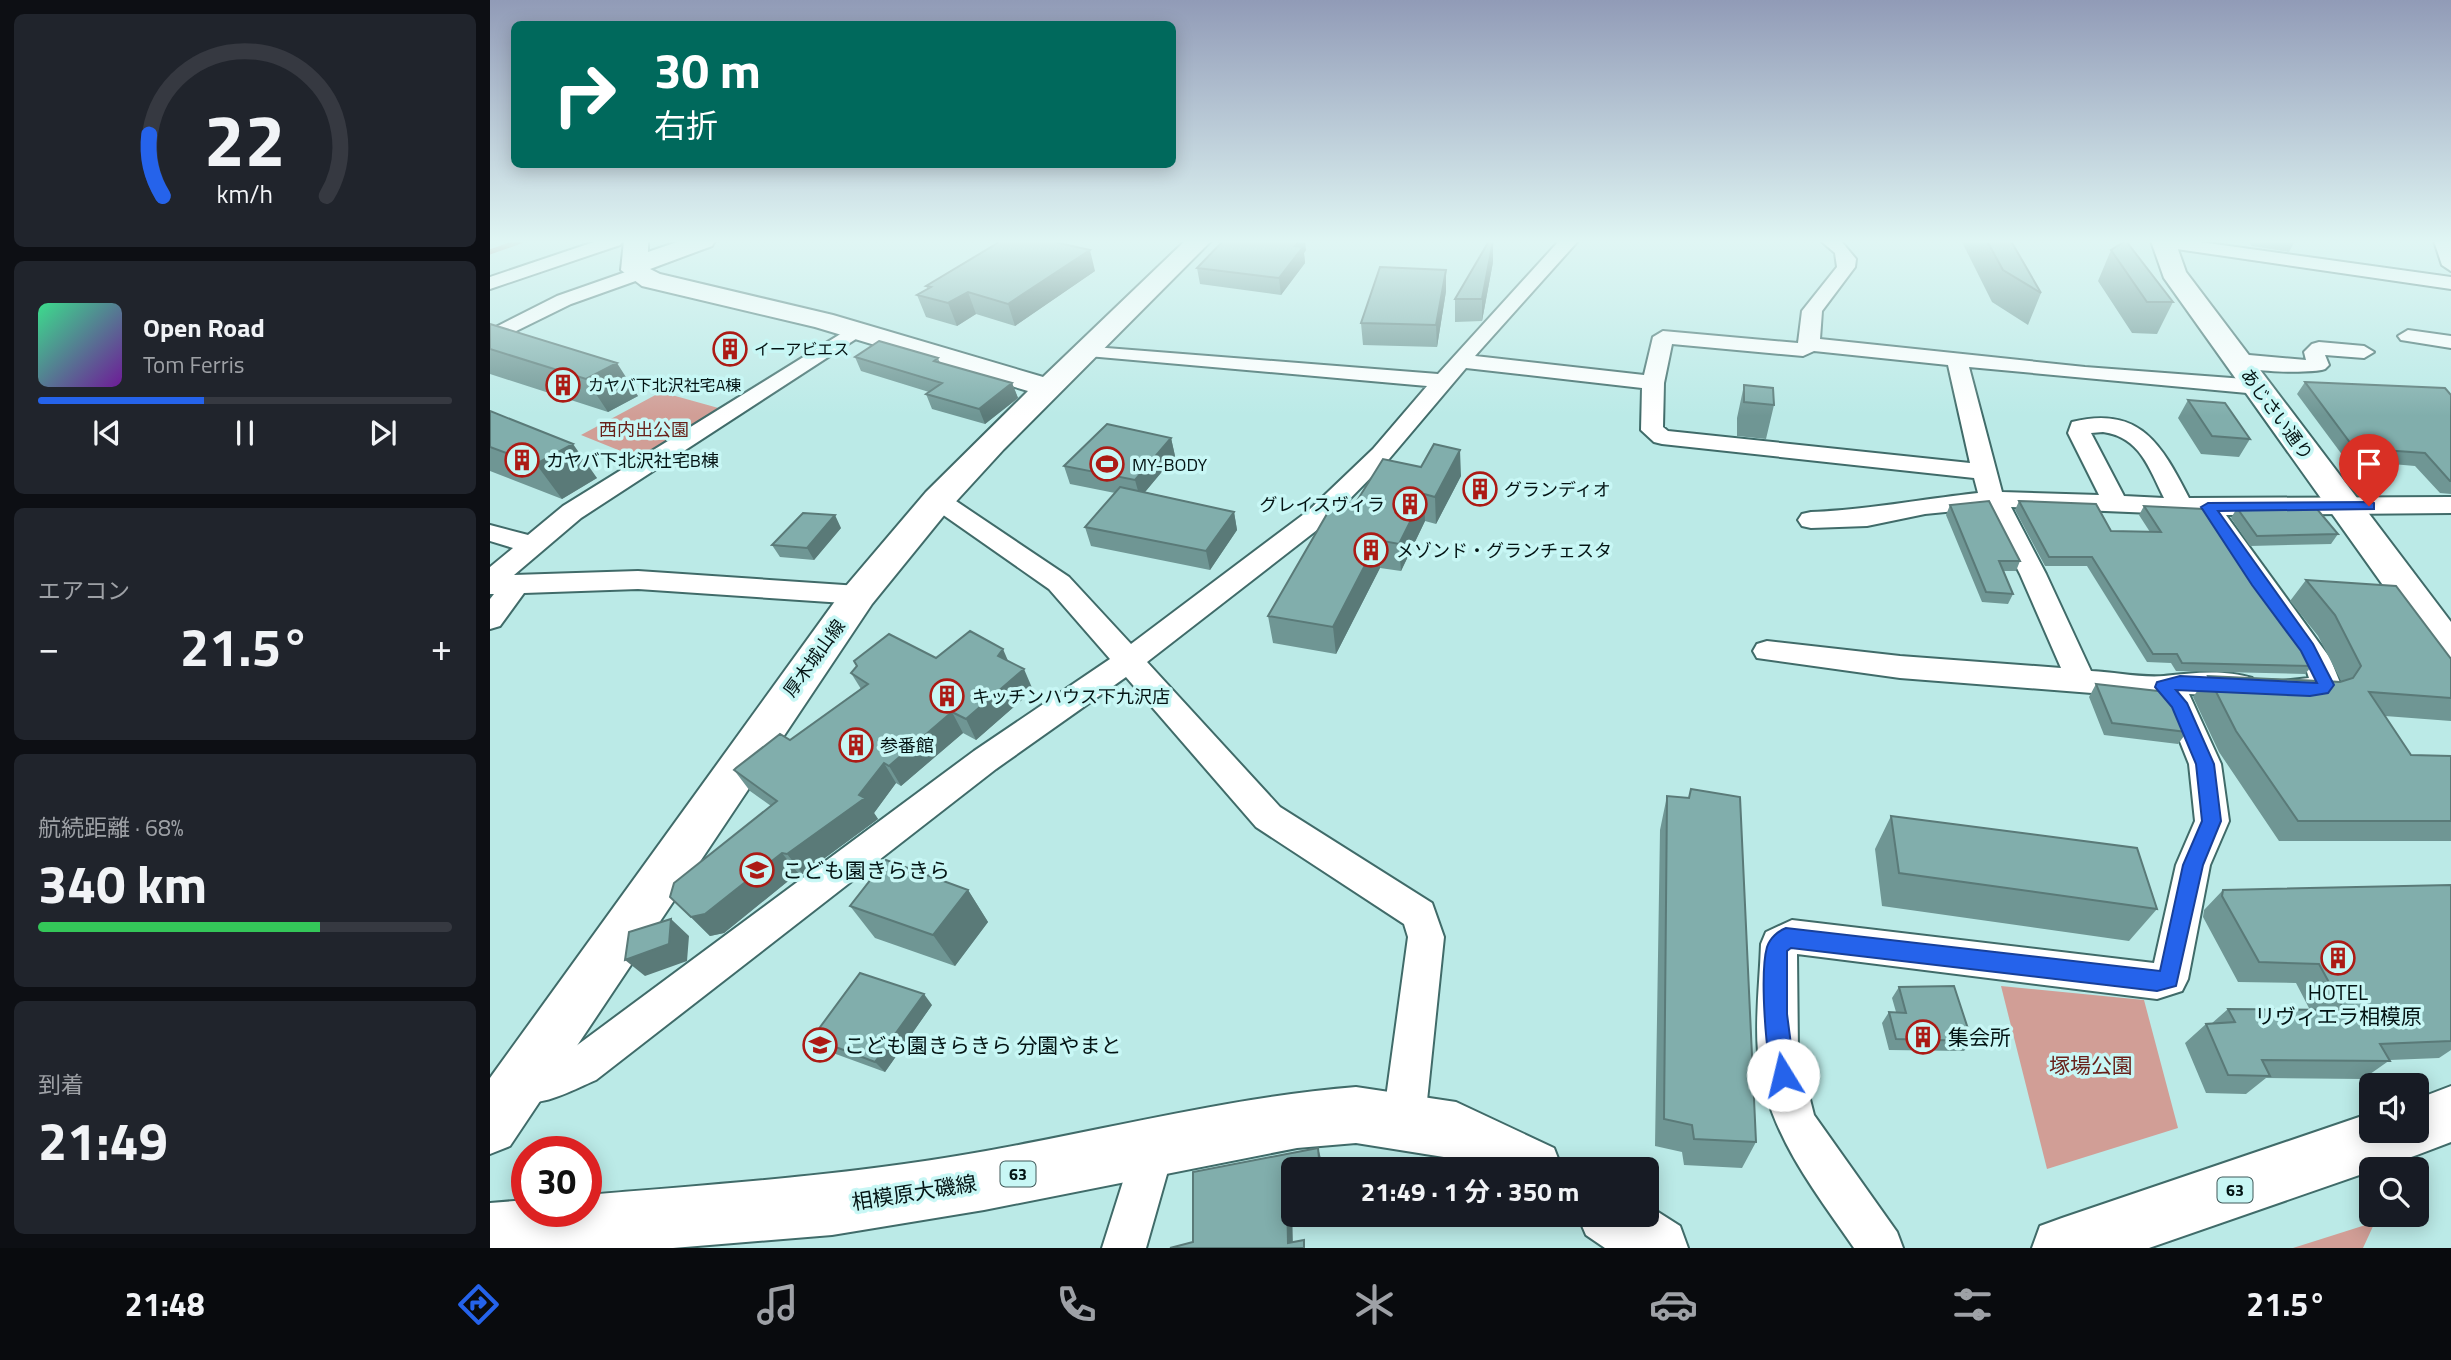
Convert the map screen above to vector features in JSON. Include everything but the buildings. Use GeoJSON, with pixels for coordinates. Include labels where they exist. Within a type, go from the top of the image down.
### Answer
{"type":"FeatureCollection","features":[{"type":"Feature","properties":{"kind":"main road"},"geometry":{"type":"LineString","coordinates":[[734,299],[855,331],[1049,388]]}},
{"type":"Feature","properties":{"kind":"main road","name":"厚木城山線"},"geometry":{"type":"LineString","coordinates":[[490,1126],[859,595],[938,500],[1140,299]]}},
{"type":"Feature","properties":{"kind":"main road","name":"あじさい通り"},"geometry":{"type":"LineString","coordinates":[[2193,299],[2451,651]]}},
{"type":"Feature","properties":{"kind":"main road"},"geometry":{"type":"LineString","coordinates":[[2429,1122],[2451,1114]]}},
{"type":"Feature","properties":{"kind":"main road","name":"相模原大磯線"},"geometry":{"type":"LineString","coordinates":[[490,1233],[832,1205],[984,1181],[1297,1120],[1356,1115],[1404,1120],[1456,1130],[1509,1157]]}},
{"type":"Feature","properties":{"kind":"main road","name":"63"},"geometry":{"type":"LineString","coordinates":[[2062,1248],[2368,1143]]}},
{"type":"Feature","properties":{"kind":"street"},"geometry":{"type":"LineString","coordinates":[[490,338],[565,299]]}},
{"type":"Feature","properties":{"kind":"street"},"geometry":{"type":"LineString","coordinates":[[518,1086],[551,1079],[582,1066],[1014,738],[1130,660],[1344,493],[1516,299]]}},
{"type":"Feature","properties":{"kind":"street"},"geometry":{"type":"LineString","coordinates":[[1821,299],[1812,310],[1809,344],[1803,349],[1668,336],[1661,340],[1653,383],[1652,430],[1657,435],[1983,472]]}},
{"type":"Feature","properties":{"kind":"street"},"geometry":{"type":"LineString","coordinates":[[490,619],[499,584],[532,545],[572,512],[855,331]]}},
{"type":"Feature","properties":{"kind":"street"},"geometry":{"type":"LineString","coordinates":[[2408,336],[2451,342]]}},
{"type":"Feature","properties":{"kind":"street"},"geometry":{"type":"LineString","coordinates":[[1809,344],[2258,387]]}},
{"type":"Feature","properties":{"kind":"street"},"geometry":{"type":"LineString","coordinates":[[2238,360],[2310,367],[2318,365],[2315,352],[2319,348],[2364,352]]}},
{"type":"Feature","properties":{"kind":"street"},"geometry":{"type":"LineString","coordinates":[[1088,350],[1653,383]]}},
{"type":"Feature","properties":{"kind":"street"},"geometry":{"type":"LineString","coordinates":[[1957,360],[1983,472],[2067,644],[2081,681]]}},
{"type":"Feature","properties":{"kind":"street"},"geometry":{"type":"LineString","coordinates":[[1768,651],[1900,667],[2163,687],[2180,683],[2310,690],[2322,689],[2326,685],[2308,648],[2139,434],[2126,428],[2080,427],[2079,433],[2115,503]]}},
{"type":"Feature","properties":{"kind":"street"},"geometry":{"type":"LineString","coordinates":[[1811,520],[1867,519],[1925,506],[1996,499],[2195,507],[2451,505]]}},
{"type":"Feature","properties":{"kind":"street"},"geometry":{"type":"LineString","coordinates":[[938,500],[1059,583],[1268,817],[1419,914],[1426,937],[1404,1120]]}},
{"type":"Feature","properties":{"kind":"street"},"geometry":{"type":"LineString","coordinates":[[490,533],[532,545]]}},
{"type":"Feature","properties":{"kind":"street"},"geometry":{"type":"LineString","coordinates":[[499,584],[638,580],[859,595]]}},
{"type":"Feature","properties":{"kind":"street"},"geometry":{"type":"LineString","coordinates":[[1881,1248],[1813,1152],[1794,1116],[1778,1052],[1779,944],[1792,937],[2157,981],[2168,979],[2193,865],[2211,821],[2205,764],[2179,703],[2163,687]]}},
{"type":"Feature","properties":{"kind":"street"},"geometry":{"type":"LineString","coordinates":[[1124,1248],[1154,1146]]}},
{"type":"Feature","properties":{"kind":"green space","name":"西内出公園"},"geometry":{"type":"Polygon","coordinates":[[[661,392],[722,409],[643,460],[581,435],[661,392]]]}},
{"type":"Feature","properties":{"kind":"green space","name":"塚場公園"},"geometry":{"type":"Polygon","coordinates":[[[2001,986],[2144,1000],[2178,1128],[2047,1169],[2001,986]]]}},
{"type":"Feature","properties":{"kind":"green space"},"geometry":{"type":"Polygon","coordinates":[[[2359,1227],[2373,1227],[2363,1248],[2293,1248],[2359,1227]]]}},
{"type":"Feature","properties":{"kind":"place","name":"イーアビエス"},"geometry":{"type":"Point","coordinates":[730,349]}},
{"type":"Feature","properties":{"kind":"place","name":"カヤバ下北沢社宅A棟"},"geometry":{"type":"Point","coordinates":[563,385]}},
{"type":"Feature","properties":{"kind":"place","name":"カヤバ下北沢社宅B棟"},"geometry":{"type":"Point","coordinates":[522,460]}},
{"type":"Feature","properties":{"kind":"place","name":"MY-BODY"},"geometry":{"type":"Point","coordinates":[1107,464]}},
{"type":"Feature","properties":{"kind":"place","name":"グランディオ"},"geometry":{"type":"Point","coordinates":[1480,489]}},
{"type":"Feature","properties":{"kind":"place","name":"グレイスヴィラ"},"geometry":{"type":"Point","coordinates":[1410,504]}},
{"type":"Feature","properties":{"kind":"place","name":"メゾンド・グランチェスタ"},"geometry":{"type":"Point","coordinates":[1371,550]}},
{"type":"Feature","properties":{"kind":"place","name":"キッチンハウス下九沢店"},"geometry":{"type":"Point","coordinates":[947,696]}},
{"type":"Feature","properties":{"kind":"place","name":"参番館"},"geometry":{"type":"Point","coordinates":[856,745]}},
{"type":"Feature","properties":{"kind":"place","name":"こども園きらきら"},"geometry":{"type":"Point","coordinates":[757,870]}},
{"type":"Feature","properties":{"kind":"place","name":"HOTEL リヴィエラ相模原"},"geometry":{"type":"Point","coordinates":[2338,958]}},
{"type":"Feature","properties":{"kind":"place","name":"集会所"},"geometry":{"type":"Point","coordinates":[1923,1037]}},
{"type":"Feature","properties":{"kind":"place","name":"こども園きらきら 分園やまと"},"geometry":{"type":"Point","coordinates":[820,1045]}},
{"type":"Feature","properties":{"kind":"route"},"geometry":{"type":"LineString","coordinates":[[1783,1075],[1778,1052],[1776,1014],[1777,947],[1786,938],[2157,981],[2168,979],[2193,865],[2211,821],[2205,764],[2179,703],[2163,687],[2180,683],[2310,690],[2322,689],[2326,685],[2308,648],[2257,581],[2208,507],[2369,506]]}}]}
